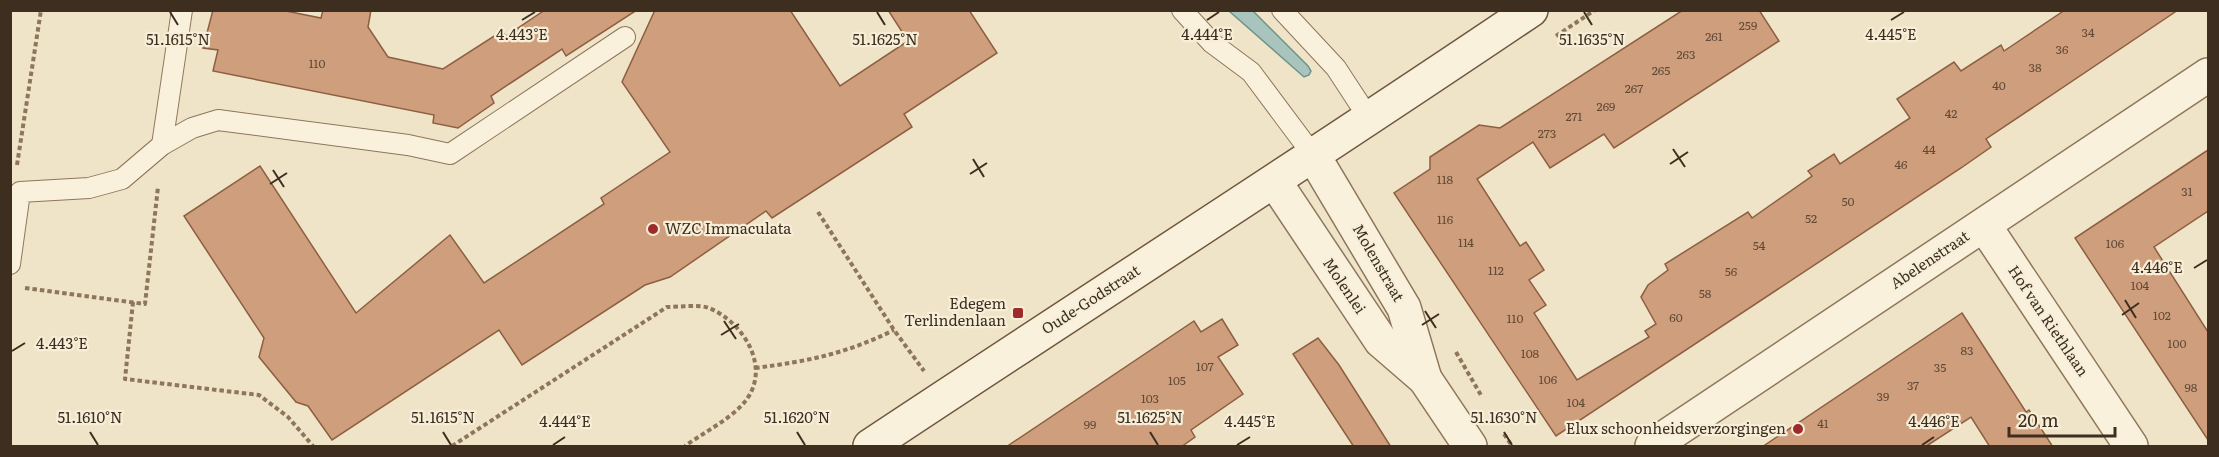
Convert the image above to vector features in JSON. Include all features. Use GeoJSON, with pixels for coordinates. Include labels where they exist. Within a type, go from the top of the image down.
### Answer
{"type":"FeatureCollection","features":[{"type":"Feature","properties":{"kind":"street","name":"Oude-Godstraat"},"geometry":{"type":"LineString","coordinates":[[870,447],[1020,345],[1370,120],[1531,10]]}},
{"type":"Feature","properties":{"kind":"street","name":"Abelenstraat"},"geometry":{"type":"LineString","coordinates":[[1652,447],[2208,75]]}},
{"type":"Feature","properties":{"kind":"street","name":"Molenstraat"},"geometry":{"type":"LineString","coordinates":[[1313,155],[1404,308],[1425,379]]}},
{"type":"Feature","properties":{"kind":"street","name":"Molenlei"},"geometry":{"type":"LineString","coordinates":[[1275,182],[1381,341],[1425,379]]}},
{"type":"Feature","properties":{"kind":"street","name":"Hof van Riethlaan"},"geometry":{"type":"LineString","coordinates":[[1984,225],[2131,447]]}},
{"type":"Feature","properties":{"kind":"street"},"geometry":{"type":"LineString","coordinates":[[1425,379],[1470,447]]}},
{"type":"Feature","properties":{"kind":"lane"},"geometry":{"type":"LineString","coordinates":[[162,145],[182,10]]}},
{"type":"Feature","properties":{"kind":"lane"},"geometry":{"type":"LineString","coordinates":[[1182,10],[1212,43],[1251,72],[1313,155]]}},
{"type":"Feature","properties":{"kind":"lane"},"geometry":{"type":"LineString","coordinates":[[1282,10],[1336,68],[1370,120]]}},
{"type":"Feature","properties":{"kind":"lane"},"geometry":{"type":"LineString","coordinates":[[10,264],[15,187],[89,188],[122,179],[162,145],[192,128],[218,120],[408,145],[450,154],[625,37]]}},
{"type":"Feature","properties":{"kind":"path"},"geometry":{"type":"LineString","coordinates":[[15,187],[40,10]]}},
{"type":"Feature","properties":{"kind":"path"},"geometry":{"type":"LineString","coordinates":[[22,288],[145,304],[162,145]]}},
{"type":"Feature","properties":{"kind":"path"},"geometry":{"type":"LineString","coordinates":[[818,212],[894,330],[944,398]]}},
{"type":"Feature","properties":{"kind":"path"},"geometry":{"type":"LineString","coordinates":[[133,302],[125,379],[259,395],[288,417],[313,447]]}},
{"type":"Feature","properties":{"kind":"path"},"geometry":{"type":"LineString","coordinates":[[452,447],[667,307],[706,307],[731,319],[756,356],[755,380],[743,405],[685,447]]}},
{"type":"Feature","properties":{"kind":"path"},"geometry":{"type":"LineString","coordinates":[[755,369],[809,361],[847,351],[894,330]]}},
{"type":"Feature","properties":{"kind":"water"},"geometry":{"type":"Polygon","coordinates":[[[1229,11],[1253,11],[1308,66],[1311,71],[1309,75],[1304,77],[1229,11]]]}},
{"type":"Feature","properties":{"kind":"building"},"geometry":{"type":"Polygon","coordinates":[[[213,10],[281,10],[321,18],[323,10],[371,10],[368,27],[388,57],[443,69],[502,31],[506,36],[545,10],[637,10],[566,56],[562,49],[491,96],[494,103],[458,128],[433,123],[434,115],[213,71],[218,50],[203,48],[213,10]]]}},
{"type":"Feature","properties":{"kind":"building","name":"WZC Immaculata"},"geometry":{"type":"Polygon","coordinates":[[[655,10],[790,10],[840,86],[908,41],[888,10],[969,10],[997,53],[904,114],[912,127],[772,218],[766,211],[670,277],[645,285],[522,365],[499,330],[332,440],[308,406],[296,402],[259,357],[264,338],[184,216],[260,166],[356,313],[450,235],[484,283],[604,204],[601,198],[670,152],[622,82],[655,10]]]}},
{"type":"Feature","properties":{"kind":"building"},"geometry":{"type":"Polygon","coordinates":[[[1683,10],[1759,10],[1779,41],[1614,148],[1604,134],[1550,168],[1533,142],[1477,179],[1520,246],[1526,242],[1544,270],[1529,280],[1546,305],[1534,313],[1577,380],[1649,337],[1645,331],[1656,324],[1641,297],[1648,285],[1668,270],[1665,264],[1748,212],[1752,218],[1812,176],[1808,171],[1834,154],[1840,164],[1910,118],[1897,99],[1954,62],[1961,71],[2001,45],[2004,51],[2065,10],[2178,10],[1986,139],[1991,147],[1961,168],[1556,436],[1394,193],[1430,169],[1430,157],[1479,125],[1500,128],[1683,10]]]}},
{"type":"Feature","properties":{"kind":"building"},"geometry":{"type":"Polygon","coordinates":[[[2208,150],[2208,211],[2154,247],[2208,332],[2208,440],[2075,238],[2208,150]]]}},
{"type":"Feature","properties":{"kind":"building"},"geometry":{"type":"Polygon","coordinates":[[[1962,313],[2026,412],[2029,410],[2053,447],[1990,447],[1971,417],[1925,447],[1762,447],[1962,313]]]}},
{"type":"Feature","properties":{"kind":"building"},"geometry":{"type":"Polygon","coordinates":[[[1222,319],[1238,345],[1218,357],[1243,394],[1191,430],[1195,437],[1181,447],[1006,447],[1194,321],[1201,332],[1222,319]]]}},
{"type":"Feature","properties":{"kind":"building"},"geometry":{"type":"Polygon","coordinates":[[[1318,338],[1339,365],[1391,447],[1354,447],[1293,354],[1318,338]]]}},
{"type":"Feature","properties":{"kind":"place","name":"WZC Immaculata"},"geometry":{"type":"Point","coordinates":[653,229]}},
{"type":"Feature","properties":{"kind":"place","name":"Edegem Terlindenlaan"},"geometry":{"type":"Point","coordinates":[1018,313]}},
{"type":"Feature","properties":{"kind":"place","name":"Elux schoonheidsverzorgingen"},"geometry":{"type":"Point","coordinates":[1798,429]}}]}
